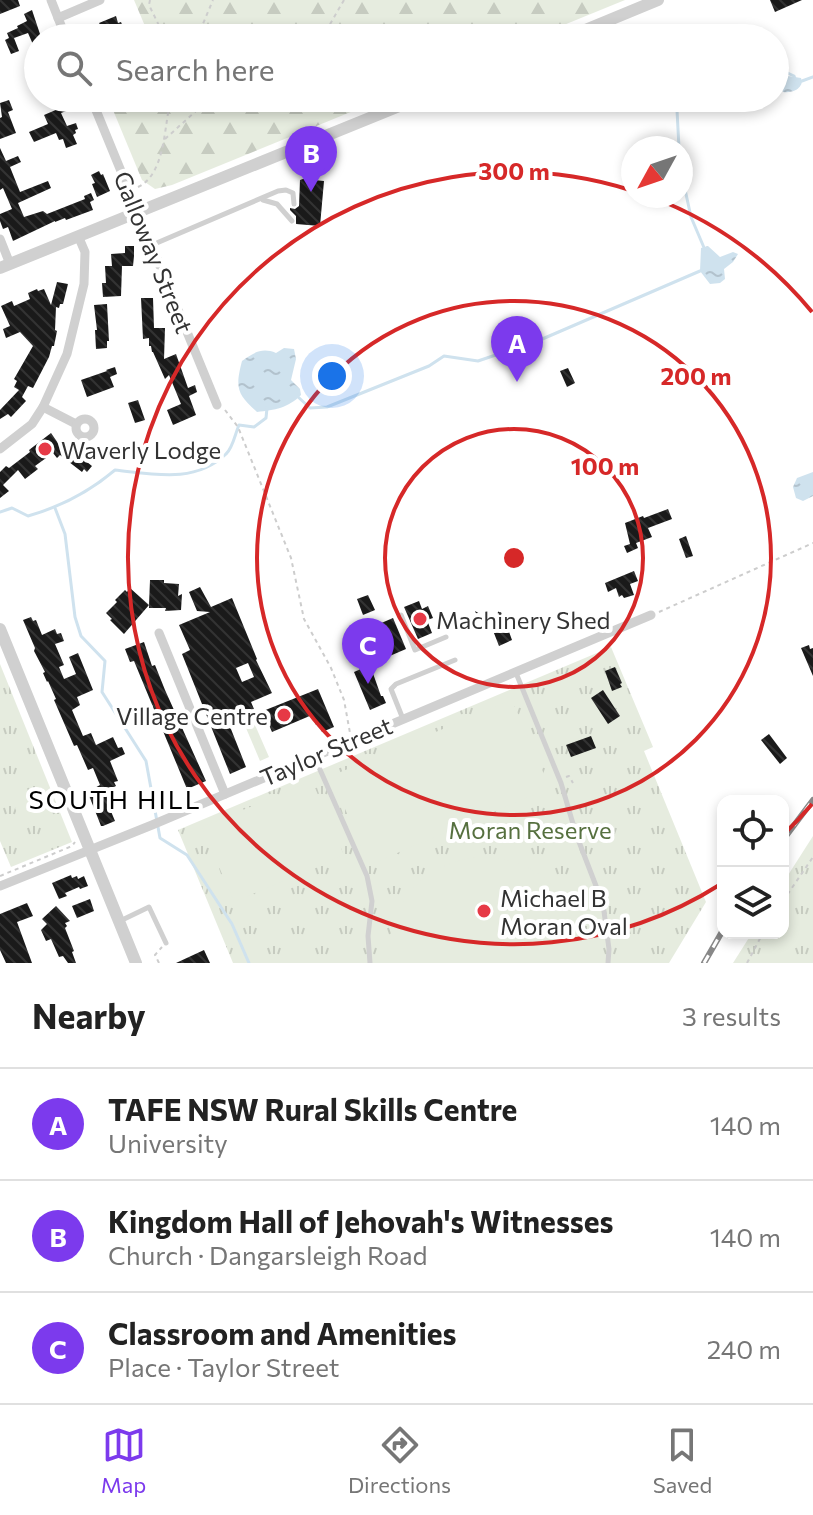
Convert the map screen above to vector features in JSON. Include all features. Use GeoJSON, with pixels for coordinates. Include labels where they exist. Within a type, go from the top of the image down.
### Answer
{"type":"FeatureCollection","features":[{"type":"Feature","properties":{"kind":"street"},"geometry":{"type":"LineString","coordinates":[[51,0],[60,24]]}},
{"type":"Feature","properties":{"kind":"street"},"geometry":{"type":"LineString","coordinates":[[58,18],[100,0]]}},
{"type":"Feature","properties":{"kind":"street"},"geometry":{"type":"LineString","coordinates":[[600,24],[658,0]]}},
{"type":"Feature","properties":{"kind":"street","name":"Galloway Street"},"geometry":{"type":"LineString","coordinates":[[97,112],[217,405]]}},
{"type":"Feature","properties":{"kind":"street"},"geometry":{"type":"LineString","coordinates":[[0,239],[5,266],[385,112]]}},
{"type":"Feature","properties":{"kind":"street"},"geometry":{"type":"LineString","coordinates":[[0,449],[32,424],[67,354],[84,284],[85,252],[79,238]]}},
{"type":"Feature","properties":{"kind":"street"},"geometry":{"type":"LineString","coordinates":[[43,407],[76,424]]}},
{"type":"Feature","properties":{"kind":"street","name":"Taylor Street"},"geometry":{"type":"LineString","coordinates":[[0,886],[651,615]]}},
{"type":"Feature","properties":{"kind":"street"},"geometry":{"type":"LineString","coordinates":[[0,629],[136,963]]}},
{"type":"Feature","properties":{"kind":"street"},"geometry":{"type":"LineString","coordinates":[[159,633],[225,794]]}},
{"type":"Feature","properties":{"kind":"lane"},"geometry":{"type":"LineString","coordinates":[[151,245],[286,190],[293,193],[294,204]]}},
{"type":"Feature","properties":{"kind":"lane"},"geometry":{"type":"LineString","coordinates":[[258,200],[277,204],[292,220]]}},
{"type":"Feature","properties":{"kind":"lane"},"geometry":{"type":"LineString","coordinates":[[401,615],[415,650],[446,637]]}},
{"type":"Feature","properties":{"kind":"lane"},"geometry":{"type":"LineString","coordinates":[[403,719],[391,689],[396,684],[455,660]]}},
{"type":"Feature","properties":{"kind":"lane"},"geometry":{"type":"LineString","coordinates":[[516,671],[561,783],[576,834],[603,904],[608,963]]}},
{"type":"Feature","properties":{"kind":"lane"},"geometry":{"type":"LineString","coordinates":[[314,756],[367,876],[372,901],[368,936],[370,963]]}},
{"type":"Feature","properties":{"kind":"lane"},"geometry":{"type":"LineString","coordinates":[[119,922],[149,907],[166,943]]}},
{"type":"Feature","properties":{"kind":"path"},"geometry":{"type":"LineString","coordinates":[[150,0],[149,5],[158,24]]}},
{"type":"Feature","properties":{"kind":"path"},"geometry":{"type":"LineString","coordinates":[[203,24],[213,0]]}},
{"type":"Feature","properties":{"kind":"path"},"geometry":{"type":"LineString","coordinates":[[330,24],[344,0]]}},
{"type":"Feature","properties":{"kind":"path"},"geometry":{"type":"LineString","coordinates":[[136,188],[147,183],[157,164],[167,112]]}},
{"type":"Feature","properties":{"kind":"path"},"geometry":{"type":"LineString","coordinates":[[164,139],[195,112]]}},
{"type":"Feature","properties":{"kind":"path"},"geometry":{"type":"LineString","coordinates":[[217,405],[238,427],[272,509],[291,558],[304,619],[331,668],[344,700],[351,737]]}},
{"type":"Feature","properties":{"kind":"path"},"geometry":{"type":"LineString","coordinates":[[651,615],[813,543]]}},
{"type":"Feature","properties":{"kind":"path"},"geometry":{"type":"LineString","coordinates":[[0,875],[76,843]]}},
{"type":"Feature","properties":{"kind":"path"},"geometry":{"type":"LineString","coordinates":[[789,892],[813,857]]}},
{"type":"Feature","properties":{"kind":"path"},"geometry":{"type":"LineString","coordinates":[[747,963],[760,939]]}},
{"type":"Feature","properties":{"kind":"path"},"geometry":{"type":"LineString","coordinates":[[157,951],[155,955],[159,963]]}},
{"type":"Feature","properties":{"kind":"green space"},"geometry":{"type":"Polygon","coordinates":[[[134,0],[625,0],[566,24],[144,24],[134,0]]]}},
{"type":"Feature","properties":{"kind":"green space"},"geometry":{"type":"Polygon","coordinates":[[[114,112],[351,112],[172,185],[155,189],[142,180],[114,112]]]}},
{"type":"Feature","properties":{"kind":"green space","name":"Moran Reserve"},"geometry":{"type":"Polygon","coordinates":[[[611,647],[653,747],[644,751],[706,902],[669,963],[233,963],[178,830],[611,647]]]}},
{"type":"Feature","properties":{"kind":"green space"},"geometry":{"type":"Polygon","coordinates":[[[0,664],[72,842],[11,867],[0,841],[0,664]]]}},
{"type":"Feature","properties":{"kind":"green space"},"geometry":{"type":"Polygon","coordinates":[[[512,700],[550,788],[369,865],[331,776],[512,700]]]}},
{"type":"Feature","properties":{"kind":"green space"},"geometry":{"type":"Polygon","coordinates":[[[255,725],[269,757],[260,761],[246,728],[255,725]]]}},
{"type":"Feature","properties":{"kind":"green space"},"geometry":{"type":"Polygon","coordinates":[[[312,781],[344,855],[234,902],[202,827],[312,781]]]}},
{"type":"Feature","properties":{"kind":"green space"},"geometry":{"type":"Polygon","coordinates":[[[46,795],[53,812],[22,825],[15,808],[46,795]]]}},
{"type":"Feature","properties":{"kind":"green space"},"geometry":{"type":"Polygon","coordinates":[[[813,836],[813,963],[733,963],[748,939],[789,939],[789,874],[813,836]]]}},
{"type":"Feature","properties":{"kind":"green space","name":"Michael B Moran Oval"},"geometry":{"type":"Polygon","coordinates":[[[481,857],[524,866],[541,875],[554,888],[573,921],[582,963],[389,963],[389,942],[394,922],[412,890],[425,877],[442,867],[481,857]]]}},
{"type":"Feature","properties":{"kind":"water"},"geometry":{"type":"Polygon","coordinates":[[[789,76],[801,78],[802,82],[789,92],[789,76]]]}},
{"type":"Feature","properties":{"kind":"water"},"geometry":{"type":"Polygon","coordinates":[[[708,246],[720,257],[733,252],[738,254],[724,269],[725,279],[720,283],[710,284],[700,271],[701,248],[708,246]]]}},
{"type":"Feature","properties":{"kind":"water"},"geometry":{"type":"Polygon","coordinates":[[[284,348],[294,349],[296,359],[291,380],[300,389],[301,395],[281,408],[257,412],[239,390],[242,361],[258,352],[276,353],[284,348]]]}},
{"type":"Feature","properties":{"kind":"water"},"geometry":{"type":"Polygon","coordinates":[[[813,472],[813,496],[803,501],[796,498],[793,487],[797,478],[813,472]]]}},
{"type":"Feature","properties":{"kind":"water"},"geometry":{"type":"Polygon","coordinates":[[[363,636],[370,654],[367,660],[356,665],[348,659],[343,646],[343,642],[363,636]]]}},
{"type":"Feature","properties":{"kind":"building"},"geometry":{"type":"Polygon","coordinates":[[[0,0],[18,0],[20,6],[0,14],[0,0]]]}},
{"type":"Feature","properties":{"kind":"building"},"geometry":{"type":"Polygon","coordinates":[[[770,0],[802,0],[775,12],[770,0]]]}},
{"type":"Feature","properties":{"kind":"building"},"geometry":{"type":"Polygon","coordinates":[[[32,10],[37,24],[24,24],[24,34],[14,38],[19,51],[11,54],[5,40],[9,38],[7,33],[27,21],[24,14],[32,10]]]}},
{"type":"Feature","properties":{"kind":"building"},"geometry":{"type":"Polygon","coordinates":[[[116,16],[118,23],[122,24],[100,24],[116,16]]]}},
{"type":"Feature","properties":{"kind":"building"},"geometry":{"type":"Polygon","coordinates":[[[9,100],[13,110],[8,112],[16,133],[0,139],[0,103],[9,100]]]}},
{"type":"Feature","properties":{"kind":"building"},"geometry":{"type":"Polygon","coordinates":[[[64,112],[61,113],[67,126],[76,123],[78,129],[73,135],[77,144],[66,148],[63,139],[59,140],[56,133],[34,142],[29,132],[48,124],[44,115],[64,112]]]}},
{"type":"Feature","properties":{"kind":"building"},"geometry":{"type":"Polygon","coordinates":[[[0,148],[6,161],[18,156],[21,162],[10,167],[20,192],[48,181],[51,188],[18,203],[24,217],[43,211],[47,214],[85,199],[84,196],[91,193],[93,210],[55,221],[13,241],[8,227],[3,229],[0,221],[0,214],[12,209],[3,188],[0,190],[0,148]]]}},
{"type":"Feature","properties":{"kind":"building"},"geometry":{"type":"Polygon","coordinates":[[[99,171],[110,191],[97,197],[91,175],[99,171]]]}},
{"type":"Feature","properties":{"kind":"building"},"geometry":{"type":"Polygon","coordinates":[[[300,180],[324,181],[320,226],[296,224],[296,216],[290,210],[299,206],[300,180]]]}},
{"type":"Feature","properties":{"kind":"building"},"geometry":{"type":"Polygon","coordinates":[[[125,246],[134,246],[134,256],[133,266],[122,266],[121,296],[103,297],[105,266],[112,266],[111,254],[125,253],[125,246]]]}},
{"type":"Feature","properties":{"kind":"building"},"geometry":{"type":"Polygon","coordinates":[[[57,282],[68,284],[63,304],[56,307],[54,346],[33,388],[28,386],[22,397],[26,401],[11,417],[8,414],[0,419],[0,410],[19,390],[14,387],[17,381],[14,379],[33,346],[20,332],[6,338],[3,329],[10,326],[1,306],[12,301],[14,306],[30,299],[28,293],[37,289],[44,289],[51,305],[57,282]]]}},
{"type":"Feature","properties":{"kind":"building"},"geometry":{"type":"Polygon","coordinates":[[[141,298],[153,298],[154,328],[165,328],[164,359],[176,354],[188,388],[195,385],[197,392],[189,396],[196,415],[173,425],[167,410],[181,404],[169,375],[165,379],[149,346],[149,338],[143,339],[141,298]]]}},
{"type":"Feature","properties":{"kind":"building"},"geometry":{"type":"Polygon","coordinates":[[[107,304],[109,341],[107,348],[96,349],[94,305],[107,304]]]}},
{"type":"Feature","properties":{"kind":"building"},"geometry":{"type":"Polygon","coordinates":[[[115,367],[117,374],[110,377],[114,387],[87,397],[81,380],[115,367]]]}},
{"type":"Feature","properties":{"kind":"building"},"geometry":{"type":"Polygon","coordinates":[[[568,368],[575,383],[567,387],[560,371],[568,368]]]}},
{"type":"Feature","properties":{"kind":"building"},"geometry":{"type":"Polygon","coordinates":[[[138,400],[145,420],[135,423],[128,403],[138,400]]]}},
{"type":"Feature","properties":{"kind":"building"},"geometry":{"type":"Polygon","coordinates":[[[51,433],[60,446],[63,443],[92,466],[87,472],[84,469],[82,472],[53,453],[35,466],[38,469],[25,479],[18,470],[3,485],[9,491],[0,498],[0,472],[51,433]]]}},
{"type":"Feature","properties":{"kind":"building"},"geometry":{"type":"Polygon","coordinates":[[[668,509],[672,519],[648,528],[652,537],[636,543],[638,548],[627,553],[624,546],[630,544],[625,523],[668,509]]]}},
{"type":"Feature","properties":{"kind":"building"},"geometry":{"type":"Polygon","coordinates":[[[686,536],[693,556],[686,558],[679,539],[686,536]]]}},
{"type":"Feature","properties":{"kind":"building"},"geometry":{"type":"Polygon","coordinates":[[[634,571],[638,581],[630,584],[634,595],[619,597],[616,588],[608,592],[605,583],[634,571]]]}},
{"type":"Feature","properties":{"kind":"building"},"geometry":{"type":"Polygon","coordinates":[[[150,580],[179,584],[181,610],[149,608],[150,580]]]}},
{"type":"Feature","properties":{"kind":"building"},"geometry":{"type":"Polygon","coordinates":[[[200,587],[211,607],[232,598],[272,693],[251,702],[257,716],[244,722],[240,713],[227,719],[246,767],[230,774],[182,654],[190,650],[179,625],[210,612],[197,611],[189,592],[200,587]],[[248,663],[236,668],[242,682],[254,677],[248,663]]]}},
{"type":"Feature","properties":{"kind":"building"},"geometry":{"type":"Polygon","coordinates":[[[130,588],[149,605],[124,634],[106,613],[117,602],[115,600],[130,588]]]}},
{"type":"Feature","properties":{"kind":"building"},"geometry":{"type":"Polygon","coordinates":[[[368,595],[375,610],[363,615],[357,599],[368,595]]]}},
{"type":"Feature","properties":{"kind":"building","name":"Machinery Shed"},"geometry":{"type":"Polygon","coordinates":[[[419,601],[422,609],[428,606],[433,618],[427,620],[432,633],[418,639],[404,607],[419,601]]]}},
{"type":"Feature","properties":{"kind":"building"},"geometry":{"type":"Polygon","coordinates":[[[498,610],[503,620],[512,616],[516,626],[508,629],[512,640],[499,646],[492,628],[483,630],[475,611],[485,617],[489,626],[498,610]]]}},
{"type":"Feature","properties":{"kind":"building"},"geometry":{"type":"Polygon","coordinates":[[[31,617],[33,621],[36,620],[42,635],[55,629],[57,634],[61,633],[64,641],[55,644],[64,665],[59,667],[64,679],[76,674],[69,657],[78,653],[93,690],[77,697],[80,705],[72,710],[83,736],[91,733],[96,745],[113,737],[125,754],[110,761],[118,781],[110,789],[117,806],[110,809],[115,821],[103,826],[90,798],[87,800],[84,794],[100,785],[93,768],[88,770],[77,745],[74,746],[54,700],[23,620],[31,617]]]}},
{"type":"Feature","properties":{"kind":"building"},"geometry":{"type":"Polygon","coordinates":[[[393,618],[406,649],[385,658],[372,627],[393,618]]]}},
{"type":"Feature","properties":{"kind":"building"},"geometry":{"type":"Polygon","coordinates":[[[144,642],[152,666],[155,665],[206,781],[187,789],[134,661],[130,662],[125,649],[144,642]]]}},
{"type":"Feature","properties":{"kind":"building"},"geometry":{"type":"Polygon","coordinates":[[[809,645],[810,649],[813,648],[813,676],[801,648],[809,645]]]}},
{"type":"Feature","properties":{"kind":"building"},"geometry":{"type":"Polygon","coordinates":[[[370,665],[386,703],[370,710],[354,672],[370,665]]]}},
{"type":"Feature","properties":{"kind":"building"},"geometry":{"type":"Polygon","coordinates":[[[615,667],[622,687],[612,691],[605,671],[615,667]]]}},
{"type":"Feature","properties":{"kind":"building"},"geometry":{"type":"Polygon","coordinates":[[[318,689],[334,727],[322,732],[312,715],[272,732],[263,711],[318,689]]]}},
{"type":"Feature","properties":{"kind":"building"},"geometry":{"type":"Polygon","coordinates":[[[603,690],[620,716],[608,724],[591,698],[603,690]]]}},
{"type":"Feature","properties":{"kind":"building"},"geometry":{"type":"Polygon","coordinates":[[[769,734],[787,758],[780,764],[761,740],[769,734]]]}},
{"type":"Feature","properties":{"kind":"building"},"geometry":{"type":"Polygon","coordinates":[[[591,736],[596,748],[571,757],[566,745],[591,736]]]}},
{"type":"Feature","properties":{"kind":"building"},"geometry":{"type":"Polygon","coordinates":[[[71,875],[78,879],[84,876],[88,886],[65,893],[67,896],[59,899],[52,883],[71,875]]]}},
{"type":"Feature","properties":{"kind":"building"},"geometry":{"type":"Polygon","coordinates":[[[90,899],[94,911],[77,918],[72,906],[90,899]]]}},
{"type":"Feature","properties":{"kind":"building"},"geometry":{"type":"Polygon","coordinates":[[[27,903],[33,916],[17,922],[32,963],[6,963],[0,950],[0,914],[27,903]]]}},
{"type":"Feature","properties":{"kind":"building"},"geometry":{"type":"Polygon","coordinates":[[[56,906],[70,921],[65,923],[65,928],[76,963],[68,963],[63,956],[59,957],[51,939],[46,941],[41,930],[47,924],[42,919],[56,906]]]}},
{"type":"Feature","properties":{"kind":"building"},"geometry":{"type":"Polygon","coordinates":[[[204,950],[210,963],[176,963],[204,950]]]}},
{"type":"Feature","properties":{"kind":"waterway"},"geometry":{"type":"LineString","coordinates":[[789,74],[795,79]]}},
{"type":"Feature","properties":{"kind":"waterway"},"geometry":{"type":"LineString","coordinates":[[802,81],[813,77]]}},
{"type":"Feature","properties":{"kind":"waterway"},"geometry":{"type":"LineString","coordinates":[[677,112],[678,136]]}},
{"type":"Feature","properties":{"kind":"waterway"},"geometry":{"type":"LineString","coordinates":[[689,208],[705,250]]}},
{"type":"Feature","properties":{"kind":"waterway"},"geometry":{"type":"LineString","coordinates":[[297,396],[310,408],[327,407],[429,366],[444,356],[478,361],[540,340],[700,271]]}},
{"type":"Feature","properties":{"kind":"waterway"},"geometry":{"type":"LineString","coordinates":[[0,512],[12,508],[28,516],[40,512],[84,492],[115,470],[159,475],[201,470],[228,451],[239,425],[254,427],[266,418],[267,408]]}},
{"type":"Feature","properties":{"kind":"waterway"},"geometry":{"type":"LineString","coordinates":[[55,508],[65,534],[75,617],[81,636],[105,661],[102,692],[146,761],[160,838],[187,855],[232,924],[249,963]]}},
{"type":"Feature","properties":{"kind":"railway"},"geometry":{"type":"LineString","coordinates":[[789,832],[813,800]]}},
{"type":"Feature","properties":{"kind":"railway"},"geometry":{"type":"LineString","coordinates":[[704,963],[718,939]]}},
{"type":"Feature","properties":{"kind":"place","name":"Kingdom Hall of Jehovah's Witnesses"},"geometry":{"type":"Point","coordinates":[311,192]}},
{"type":"Feature","properties":{"kind":"place","name":"TAFE NSW Rural Skills Centre"},"geometry":{"type":"Point","coordinates":[517,382]}},
{"type":"Feature","properties":{"kind":"place","name":"Waverly Lodge"},"geometry":{"type":"Point","coordinates":[45,449]}},
{"type":"Feature","properties":{"kind":"place","name":"Machinery Shed"},"geometry":{"type":"Point","coordinates":[420,619]}},
{"type":"Feature","properties":{"kind":"place","name":"Classroom and Amenities"},"geometry":{"type":"Point","coordinates":[368,684]}},
{"type":"Feature","properties":{"kind":"place","name":"Village Centre"},"geometry":{"type":"Point","coordinates":[284,715]}},
{"type":"Feature","properties":{"kind":"place","name":"Michael B Moran Oval"},"geometry":{"type":"Point","coordinates":[484,911]}},
{"type":"Feature","properties":{"kind":"district","name":"SOUTH HILL"},"geometry":{"type":"Point","coordinates":[115,798]}}]}
